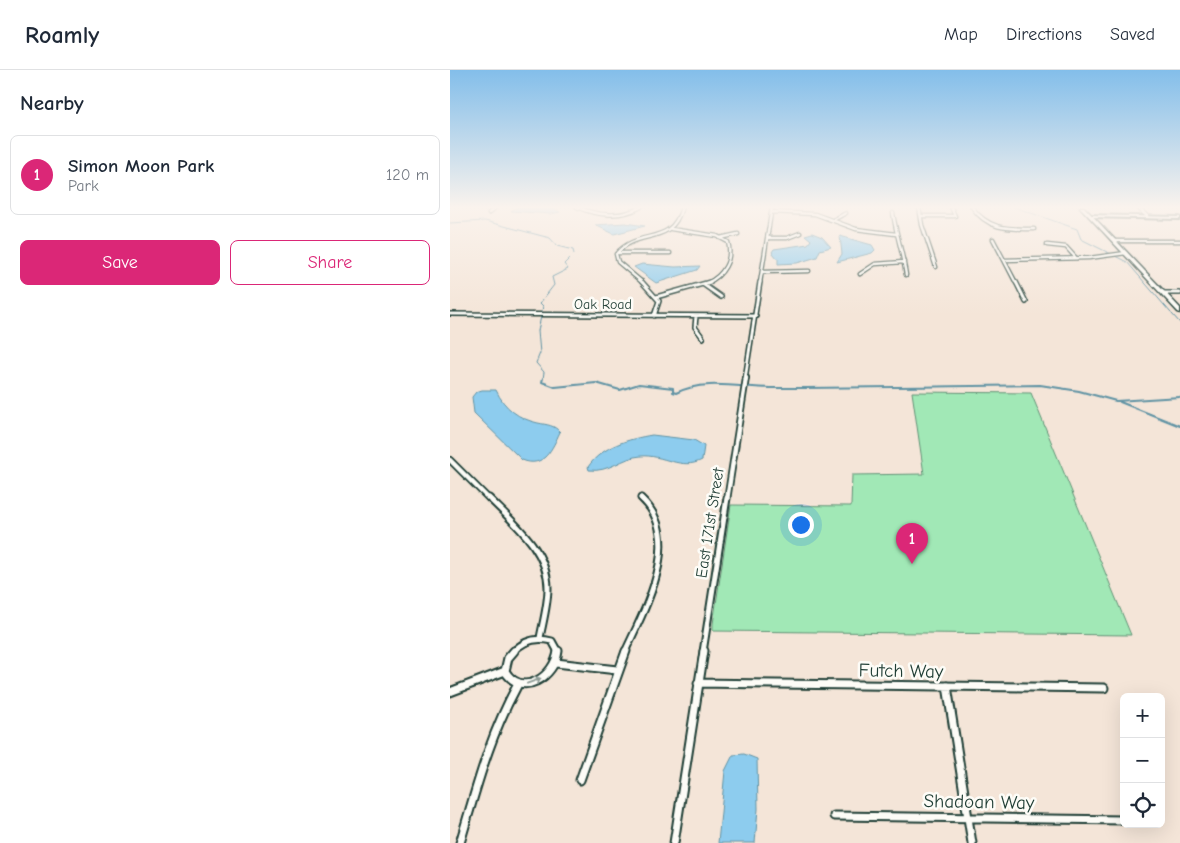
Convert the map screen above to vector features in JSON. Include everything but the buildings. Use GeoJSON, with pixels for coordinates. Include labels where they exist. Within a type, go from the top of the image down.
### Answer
{"type":"FeatureCollection","features":[{"type":"Feature","properties":{"kind":"main road"},"geometry":{"type":"LineString","coordinates":[[1116,243],[1180,311]]}},
{"type":"Feature","properties":{"kind":"street"},"geometry":{"type":"LineString","coordinates":[[631,243],[617,254],[616,260],[656,297],[660,303],[654,316]]}},
{"type":"Feature","properties":{"kind":"street"},"geometry":{"type":"LineString","coordinates":[[656,297],[704,285],[718,278],[726,269],[730,247],[726,243]]}},
{"type":"Feature","properties":{"kind":"street","name":"East 171st Street"},"geometry":{"type":"LineString","coordinates":[[674,843],[767,243]]}},
{"type":"Feature","properties":{"kind":"street"},"geometry":{"type":"LineString","coordinates":[[900,243],[903,251],[906,274]]}},
{"type":"Feature","properties":{"kind":"street"},"geometry":{"type":"LineString","coordinates":[[928,243],[936,267]]}},
{"type":"Feature","properties":{"kind":"street"},"geometry":{"type":"LineString","coordinates":[[995,243],[1026,302]]}},
{"type":"Feature","properties":{"kind":"street"},"geometry":{"type":"LineString","coordinates":[[1047,245],[1066,247],[1076,258]]}},
{"type":"Feature","properties":{"kind":"street"},"geometry":{"type":"LineString","coordinates":[[617,254],[670,253]]}},
{"type":"Feature","properties":{"kind":"street"},"geometry":{"type":"LineString","coordinates":[[1004,260],[1076,258],[1126,253]]}},
{"type":"Feature","properties":{"kind":"street"},"geometry":{"type":"LineString","coordinates":[[860,274],[875,264],[904,262]]}},
{"type":"Feature","properties":{"kind":"street"},"geometry":{"type":"LineString","coordinates":[[763,272],[809,271]]}},
{"type":"Feature","properties":{"kind":"street"},"geometry":{"type":"LineString","coordinates":[[704,285],[721,298]]}},
{"type":"Feature","properties":{"kind":"street"},"geometry":{"type":"LineString","coordinates":[[1164,293],[1180,293]]}},
{"type":"Feature","properties":{"kind":"street","name":"Oak Road"},"geometry":{"type":"LineString","coordinates":[[450,314],[756,316]]}},
{"type":"Feature","properties":{"kind":"street"},"geometry":{"type":"LineString","coordinates":[[696,316],[695,327],[703,338]]}},
{"type":"Feature","properties":{"kind":"street"},"geometry":{"type":"LineString","coordinates":[[450,460],[532,540],[545,573],[548,587],[540,638]]}},
{"type":"Feature","properties":{"kind":"street"},"geometry":{"type":"LineString","coordinates":[[580,780],[617,670],[652,590],[658,570],[660,550],[658,520],[653,509],[641,498]]}},
{"type":"Feature","properties":{"kind":"street"},"geometry":{"type":"LineString","coordinates":[[540,638],[552,641],[556,645],[558,657],[556,663],[539,680],[518,684],[510,681],[504,671],[505,664],[512,652],[525,642],[540,638]]}},
{"type":"Feature","properties":{"kind":"street"},"geometry":{"type":"LineString","coordinates":[[556,663],[617,670]]}},
{"type":"Feature","properties":{"kind":"street"},"geometry":{"type":"LineString","coordinates":[[450,692],[504,671]]}},
{"type":"Feature","properties":{"kind":"street","name":"Futch Way"},"geometry":{"type":"LineString","coordinates":[[698,683],[1104,688]]}},
{"type":"Feature","properties":{"kind":"street"},"geometry":{"type":"LineString","coordinates":[[459,841],[487,750],[499,719],[518,684]]}},
{"type":"Feature","properties":{"kind":"street"},"geometry":{"type":"LineString","coordinates":[[947,686],[972,843]]}},
{"type":"Feature","properties":{"kind":"street","name":"Shadoan Way"},"geometry":{"type":"LineString","coordinates":[[834,816],[1120,820]]}},
{"type":"Feature","properties":{"kind":"green space"},"geometry":{"type":"Polygon","coordinates":[[[912,392],[1031,393],[1131,635],[713,631],[731,505],[851,506],[852,475],[924,474],[912,392]]]}},
{"type":"Feature","properties":{"kind":"water"},"geometry":{"type":"Polygon","coordinates":[[[827,243],[831,247],[820,250],[817,257],[797,263],[778,264],[778,259],[772,252],[774,249],[827,243]]]}},
{"type":"Feature","properties":{"kind":"water"},"geometry":{"type":"Polygon","coordinates":[[[841,243],[865,243],[872,245],[875,250],[872,253],[837,262],[842,254],[841,243]]]}},
{"type":"Feature","properties":{"kind":"water"},"geometry":{"type":"Polygon","coordinates":[[[642,264],[675,267],[700,266],[697,270],[656,283],[634,267],[642,264]]]}},
{"type":"Feature","properties":{"kind":"water"},"geometry":{"type":"Polygon","coordinates":[[[496,390],[503,402],[518,416],[550,426],[560,432],[554,445],[542,460],[530,462],[522,460],[474,413],[472,397],[476,392],[496,390]]]}},
{"type":"Feature","properties":{"kind":"water"},"geometry":{"type":"Polygon","coordinates":[[[652,435],[694,440],[704,446],[702,460],[687,464],[657,457],[641,456],[603,469],[589,470],[588,467],[594,460],[608,449],[625,441],[652,435]]]}},
{"type":"Feature","properties":{"kind":"water"},"geometry":{"type":"Polygon","coordinates":[[[744,754],[757,759],[758,809],[755,843],[718,843],[725,771],[733,755],[744,754]]]}},
{"type":"Feature","properties":{"kind":"waterway"},"geometry":{"type":"LineString","coordinates":[[543,379],[544,372],[536,363],[540,353],[538,331],[543,306],[540,303],[554,285],[552,277],[568,269],[564,264],[574,254],[573,250],[557,246],[554,243]]}},
{"type":"Feature","properties":{"kind":"waterway"},"geometry":{"type":"LineString","coordinates":[[1089,243],[1127,262],[1171,313]]}},
{"type":"Feature","properties":{"kind":"waterway"},"geometry":{"type":"LineString","coordinates":[[1172,314],[1180,323]]}},
{"type":"Feature","properties":{"kind":"waterway"},"geometry":{"type":"LineString","coordinates":[[543,378],[542,382],[555,387],[596,383],[620,390],[639,384],[673,388],[673,392],[676,393],[687,388],[711,385],[773,388],[1040,385],[1079,391],[1116,401],[1180,397]]}},
{"type":"Feature","properties":{"kind":"waterway"},"geometry":{"type":"LineString","coordinates":[[1120,402],[1180,426]]}},
{"type":"Feature","properties":{"kind":"place","name":"Simon Moon Park"},"geometry":{"type":"Point","coordinates":[912,564]}}]}
